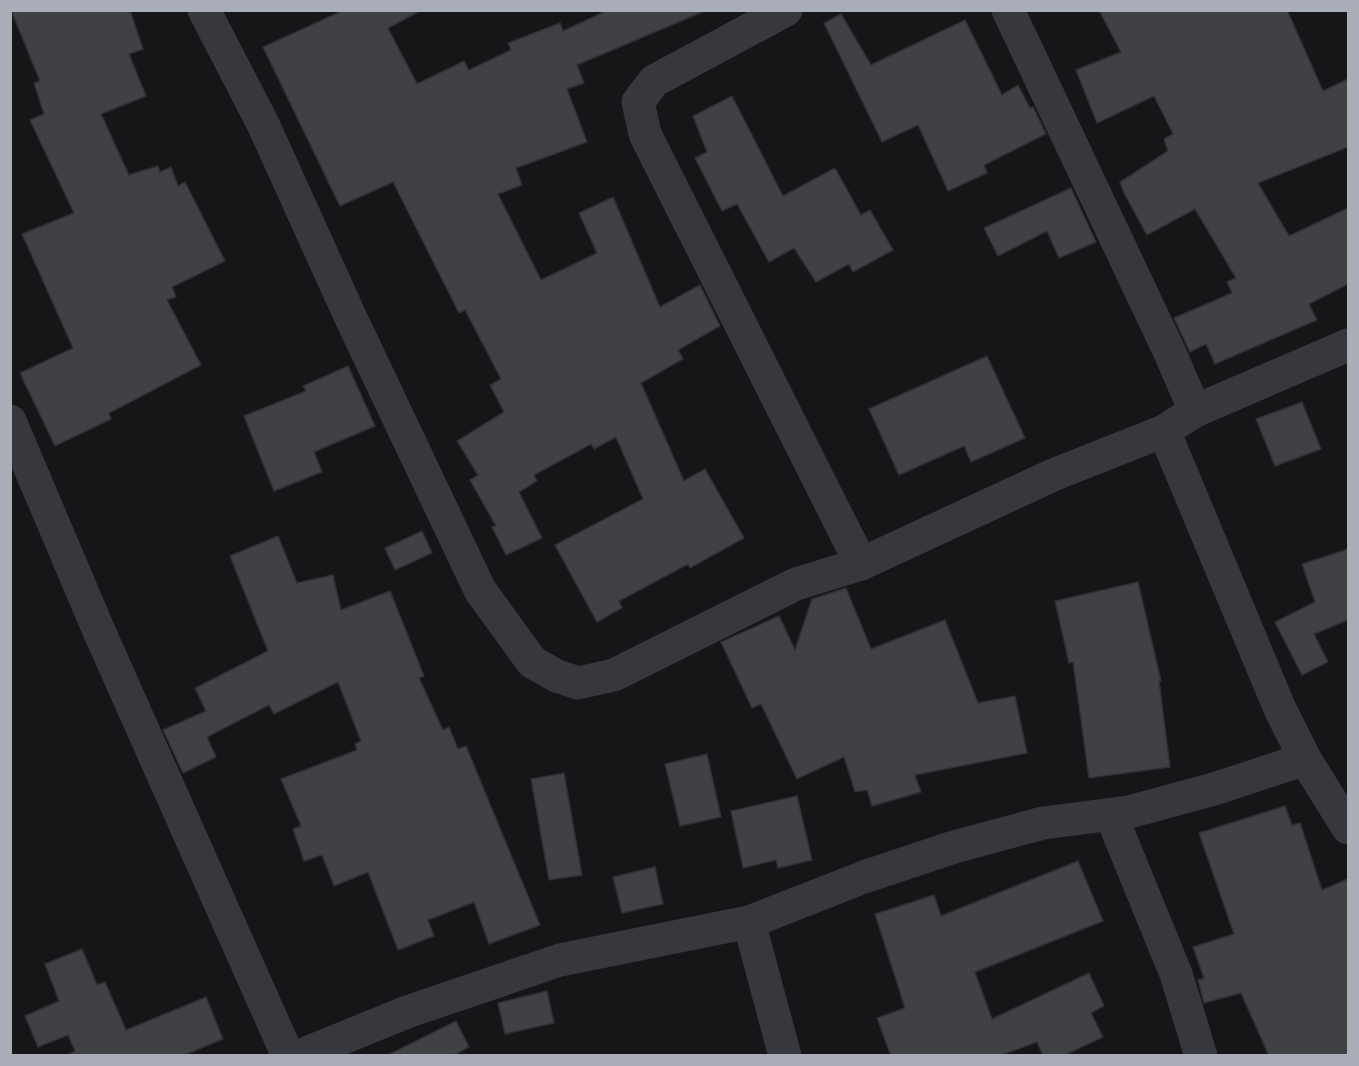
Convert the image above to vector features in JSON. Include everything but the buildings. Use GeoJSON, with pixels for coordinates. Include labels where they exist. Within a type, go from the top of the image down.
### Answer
{"type":"FeatureCollection","features":[{"type":"Feature","properties":{"kind":"street"},"geometry":{"type":"LineString","coordinates":[[204,10],[263,124],[350,316],[480,590],[532,662],[557,676],[578,682],[614,675],[796,584],[861,564],[1053,475],[1164,431],[1195,411],[1348,345]]}},
{"type":"Feature","properties":{"kind":"street"},"geometry":{"type":"LineString","coordinates":[[786,10],[654,81],[638,102],[645,134],[861,564]]}},
{"type":"Feature","properties":{"kind":"street"},"geometry":{"type":"LineString","coordinates":[[1008,10],[1170,353],[1195,411]]}},
{"type":"Feature","properties":{"kind":"street"},"geometry":{"type":"LineString","coordinates":[[10,421],[99,631],[288,1056]]}},
{"type":"Feature","properties":{"kind":"street"},"geometry":{"type":"LineString","coordinates":[[1164,431],[1243,622],[1305,759],[1348,828]]}},
{"type":"Feature","properties":{"kind":"street"},"geometry":{"type":"LineString","coordinates":[[299,1056],[407,1012],[560,960],[749,922],[864,877],[954,847],[1043,822],[1111,814],[1214,789],[1305,759]]}},
{"type":"Feature","properties":{"kind":"street"},"geometry":{"type":"LineString","coordinates":[[1111,814],[1176,974],[1201,1056]]}},
{"type":"Feature","properties":{"kind":"street"},"geometry":{"type":"LineString","coordinates":[[749,922],[786,1056]]}}]}
